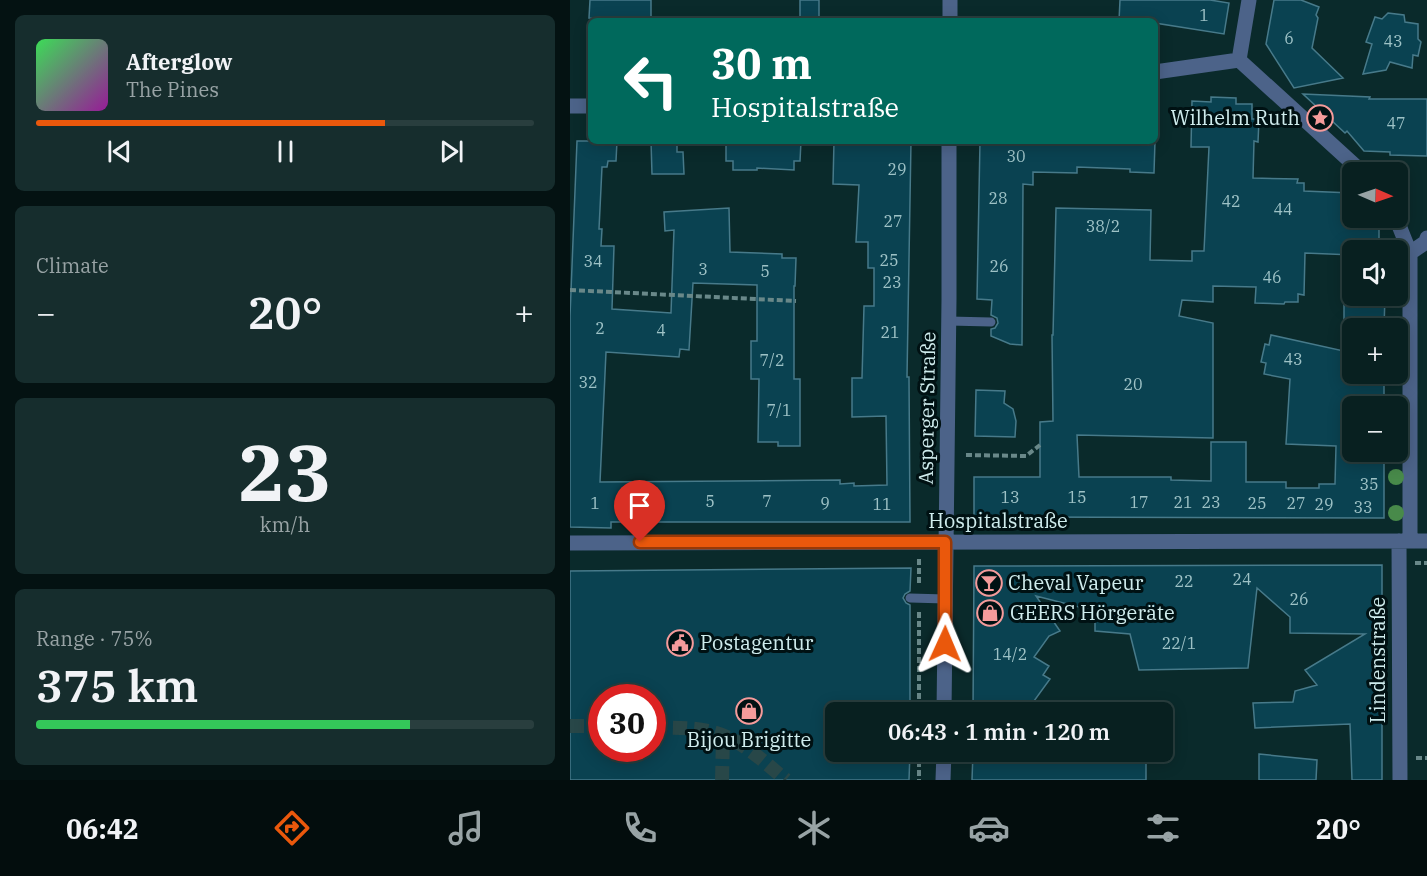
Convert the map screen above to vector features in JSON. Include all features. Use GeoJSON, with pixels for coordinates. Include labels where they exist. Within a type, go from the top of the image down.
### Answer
{"type":"FeatureCollection","features":[{"type":"Feature","properties":{"kind":"street"},"geometry":{"type":"LineString","coordinates":[[950,0],[950,18]]}},
{"type":"Feature","properties":{"kind":"street"},"geometry":{"type":"LineString","coordinates":[[1239,60],[1249,0]]}},
{"type":"Feature","properties":{"kind":"street"},"geometry":{"type":"LineString","coordinates":[[1158,72],[1239,60]]}},
{"type":"Feature","properties":{"kind":"street"},"geometry":{"type":"LineString","coordinates":[[1239,60],[1351,162]]}},
{"type":"Feature","properties":{"kind":"street"},"geometry":{"type":"LineString","coordinates":[[570,106],[588,106]]}},
{"type":"Feature","properties":{"kind":"street","name":"Asperger Straße"},"geometry":{"type":"LineString","coordinates":[[944,702],[949,144]]}},
{"type":"Feature","properties":{"kind":"street","name":"Lindenstraße"},"geometry":{"type":"LineString","coordinates":[[1400,228],[1410,253],[1400,780]]}},
{"type":"Feature","properties":{"kind":"street"},"geometry":{"type":"LineString","coordinates":[[1410,253],[1426,242],[1427,238]]}},
{"type":"Feature","properties":{"kind":"street","name":"Hospitalstraße"},"geometry":{"type":"LineString","coordinates":[[570,543],[1427,541]]}},
{"type":"Feature","properties":{"kind":"street"},"geometry":{"type":"LineString","coordinates":[[944,762],[944,780]]}},
{"type":"Feature","properties":{"kind":"lane"},"geometry":{"type":"LineString","coordinates":[[949,321],[991,322]]}},
{"type":"Feature","properties":{"kind":"lane"},"geometry":{"type":"LineString","coordinates":[[915,598],[946,599]]}},
{"type":"Feature","properties":{"kind":"path"},"geometry":{"type":"LineString","coordinates":[[570,290],[796,301]]}},
{"type":"Feature","properties":{"kind":"path"},"geometry":{"type":"LineString","coordinates":[[947,455],[1026,456],[1040,445]]}},
{"type":"Feature","properties":{"kind":"path"},"geometry":{"type":"LineString","coordinates":[[919,542],[915,598],[919,702]]}},
{"type":"Feature","properties":{"kind":"path"},"geometry":{"type":"LineString","coordinates":[[919,762],[919,780]]}},
{"type":"Feature","properties":{"kind":"building"},"geometry":{"type":"Polygon","coordinates":[[[590,0],[651,0],[651,18],[589,18],[590,0]]]}},
{"type":"Feature","properties":{"kind":"building"},"geometry":{"type":"Polygon","coordinates":[[[800,0],[819,0],[819,18],[800,18],[800,0]]]}},
{"type":"Feature","properties":{"kind":"building"},"geometry":{"type":"Polygon","coordinates":[[[1120,0],[1210,0],[1229,3],[1224,34],[1158,23],[1158,18],[1119,18],[1120,0]]]}},
{"type":"Feature","properties":{"kind":"building"},"geometry":{"type":"Polygon","coordinates":[[[1274,0],[1301,0],[1319,7],[1312,48],[1343,78],[1294,88],[1266,44],[1274,0]]]}},
{"type":"Feature","properties":{"kind":"building"},"geometry":{"type":"Polygon","coordinates":[[[1388,13],[1404,15],[1405,22],[1418,24],[1418,39],[1421,42],[1418,56],[1413,55],[1412,68],[1390,62],[1386,70],[1363,74],[1372,44],[1366,42],[1375,17],[1382,19],[1388,13]]]}},
{"type":"Feature","properties":{"kind":"building"},"geometry":{"type":"Polygon","coordinates":[[[1303,94],[1370,97],[1369,99],[1427,99],[1427,156],[1390,155],[1390,152],[1364,151],[1347,131],[1345,133],[1303,94]]]}},
{"type":"Feature","properties":{"kind":"building"},"geometry":{"type":"Polygon","coordinates":[[[1211,97],[1236,98],[1236,104],[1252,104],[1252,119],[1259,119],[1258,142],[1254,141],[1253,178],[1298,179],[1297,183],[1304,183],[1304,191],[1342,193],[1342,228],[1379,228],[1379,240],[1342,240],[1342,255],[1305,253],[1304,295],[1298,294],[1298,302],[1255,303],[1256,287],[1213,286],[1213,302],[1182,300],[1179,316],[1213,323],[1213,438],[1077,435],[1079,477],[1171,477],[1171,480],[1211,481],[1211,442],[1246,442],[1246,482],[1286,482],[1286,488],[1319,488],[1319,484],[1335,484],[1336,446],[1286,444],[1290,379],[1264,374],[1266,363],[1261,362],[1265,344],[1269,345],[1271,335],[1342,351],[1342,384],[1384,384],[1384,396],[1342,396],[1342,462],[1384,462],[1384,518],[974,517],[974,477],[1040,477],[1040,422],[1053,421],[1052,335],[1056,208],[1151,210],[1150,260],[1192,261],[1192,251],[1204,251],[1209,147],[1191,147],[1192,101],[1211,102],[1211,97]]]}},
{"type":"Feature","properties":{"kind":"building"},"geometry":{"type":"Polygon","coordinates":[[[577,141],[588,141],[588,144],[617,144],[616,161],[608,161],[607,167],[602,167],[599,229],[602,229],[601,246],[614,246],[612,309],[671,313],[674,230],[665,231],[664,212],[729,208],[730,252],[782,254],[782,258],[796,258],[794,379],[800,379],[800,446],[778,446],[778,442],[758,442],[759,379],[751,379],[751,341],[757,341],[757,285],[693,283],[689,350],[680,349],[679,357],[606,352],[600,482],[840,480],[840,484],[854,483],[854,486],[887,485],[886,416],[852,417],[852,378],[862,378],[864,306],[874,306],[874,268],[868,268],[868,242],[856,242],[859,185],[833,184],[834,144],[911,144],[907,377],[909,377],[910,522],[611,522],[611,528],[570,527],[570,316],[577,141]]]}},
{"type":"Feature","properties":{"kind":"building"},"geometry":{"type":"Polygon","coordinates":[[[651,144],[677,144],[677,152],[683,152],[684,174],[652,174],[651,144]]]}},
{"type":"Feature","properties":{"kind":"building"},"geometry":{"type":"Polygon","coordinates":[[[726,144],[801,144],[800,161],[794,161],[794,170],[757,168],[757,170],[733,170],[733,161],[726,161],[726,144]]]}},
{"type":"Feature","properties":{"kind":"building"},"geometry":{"type":"Polygon","coordinates":[[[980,144],[1155,144],[1154,173],[1130,172],[1130,169],[1077,167],[1077,173],[1033,172],[1033,185],[1023,184],[1022,345],[1010,344],[991,336],[991,329],[995,328],[998,323],[997,318],[991,315],[992,300],[977,299],[980,144]]]}},
{"type":"Feature","properties":{"kind":"building"},"geometry":{"type":"Polygon","coordinates":[[[1344,306],[1385,306],[1384,318],[1344,318],[1344,306]]]}},
{"type":"Feature","properties":{"kind":"building"},"geometry":{"type":"Polygon","coordinates":[[[976,390],[1005,391],[1004,403],[1013,409],[1016,421],[1015,437],[975,436],[976,390]]]}},
{"type":"Feature","properties":{"kind":"building"},"geometry":{"type":"Polygon","coordinates":[[[1382,565],[1382,780],[1352,780],[1350,724],[1255,728],[1253,703],[1293,702],[1295,691],[1317,685],[1305,670],[1365,634],[1290,633],[1290,617],[1257,588],[1248,668],[1139,670],[1130,634],[1095,631],[1095,611],[1036,596],[1060,631],[1049,636],[1034,657],[1049,666],[1043,675],[1050,679],[1033,702],[973,702],[974,566],[1382,565]]]}},
{"type":"Feature","properties":{"kind":"building"},"geometry":{"type":"Polygon","coordinates":[[[911,568],[910,591],[903,598],[910,605],[910,702],[825,702],[825,762],[910,762],[909,780],[570,780],[570,571],[911,568]]]}},
{"type":"Feature","properties":{"kind":"building"},"geometry":{"type":"Polygon","coordinates":[[[1259,754],[1317,760],[1316,780],[1259,780],[1259,754]]]}},
{"type":"Feature","properties":{"kind":"building"},"geometry":{"type":"Polygon","coordinates":[[[973,762],[1146,762],[1146,780],[972,780],[973,762]]]}},
{"type":"Feature","properties":{"kind":"tunnel"},"geometry":{"type":"LineString","coordinates":[[570,726],[588,726]]}},
{"type":"Feature","properties":{"kind":"tunnel"},"geometry":{"type":"LineString","coordinates":[[666,727],[698,729],[723,735],[752,752],[786,780]]}},
{"type":"Feature","properties":{"kind":"tunnel"},"geometry":{"type":"LineString","coordinates":[[722,780],[723,736]]}},
{"type":"Feature","properties":{"kind":"place","name":"Wilhelm Ruth"},"geometry":{"type":"Point","coordinates":[1320,118]}},
{"type":"Feature","properties":{"kind":"place","name":"Cheval Vapeur"},"geometry":{"type":"Point","coordinates":[989,583]}},
{"type":"Feature","properties":{"kind":"place","name":"GEERS Hörgeräte"},"geometry":{"type":"Point","coordinates":[990,613]}},
{"type":"Feature","properties":{"kind":"place","name":"Postagentur"},"geometry":{"type":"Point","coordinates":[680,643]}},
{"type":"Feature","properties":{"kind":"place","name":"Bijou Brigitte"},"geometry":{"type":"Point","coordinates":[749,711]}},
{"type":"Feature","properties":{"kind":"route"},"geometry":{"type":"LineString","coordinates":[[640,542],[945,542],[945,644]]}}]}
